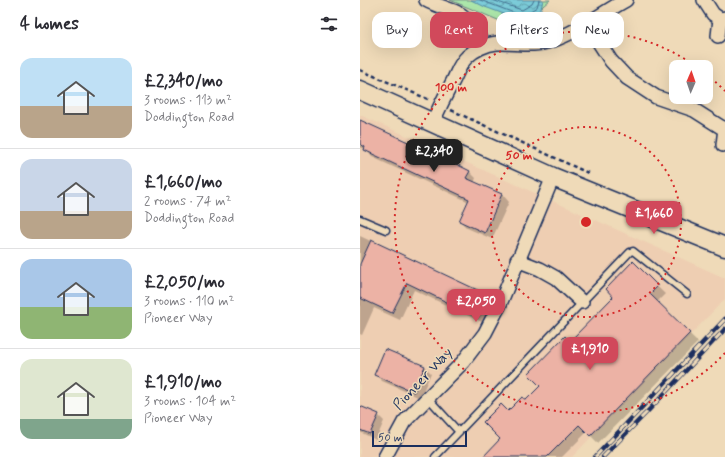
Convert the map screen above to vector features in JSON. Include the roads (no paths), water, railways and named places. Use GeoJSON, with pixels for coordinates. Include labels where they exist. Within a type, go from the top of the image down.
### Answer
{"type":"FeatureCollection","features":[{"type":"Feature","properties":{"kind":"main road"},"geometry":{"type":"LineString","coordinates":[[360,90],[553,177],[725,247]]}},
{"type":"Feature","properties":{"kind":"street"},"geometry":{"type":"LineString","coordinates":[[426,0],[434,5],[458,12]]}},
{"type":"Feature","properties":{"kind":"street"},"geometry":{"type":"LineString","coordinates":[[606,12],[626,0]]}},
{"type":"Feature","properties":{"kind":"street"},"geometry":{"type":"LineString","coordinates":[[704,0],[714,14],[722,19],[718,36]]}},
{"type":"Feature","properties":{"kind":"street"},"geometry":{"type":"LineString","coordinates":[[488,45],[495,43],[528,45],[539,44],[552,41],[571,32]]}},
{"type":"Feature","properties":{"kind":"street"},"geometry":{"type":"LineString","coordinates":[[432,122],[459,68],[466,58],[480,48]]}},
{"type":"Feature","properties":{"kind":"street"},"geometry":{"type":"LineString","coordinates":[[602,48],[611,61],[627,78],[656,97],[694,110],[724,129],[723,145]]}},
{"type":"Feature","properties":{"kind":"street","name":"Pioneer Way"},"geometry":{"type":"LineString","coordinates":[[385,457],[404,422],[463,362],[485,333],[500,304],[553,177]]}},
{"type":"Feature","properties":{"kind":"street"},"geometry":{"type":"LineString","coordinates":[[518,260],[540,269],[556,278],[582,302]]}},
{"type":"Feature","properties":{"kind":"lane"},"geometry":{"type":"LineString","coordinates":[[360,219],[386,230]]}},
{"type":"Feature","properties":{"kind":"lane"},"geometry":{"type":"LineString","coordinates":[[435,457],[630,252],[633,251],[687,294]]}},
{"type":"Feature","properties":{"kind":"lane"},"geometry":{"type":"LineString","coordinates":[[428,398],[459,432]]}},
{"type":"Feature","properties":{"kind":"water"},"geometry":{"type":"Polygon","coordinates":[[[471,0],[543,0],[541,9],[536,12],[499,12],[471,0]]]}},
{"type":"Feature","properties":{"kind":"railway"},"geometry":{"type":"LineString","coordinates":[[595,457],[725,319]]}},
{"type":"Feature","properties":{"kind":"railway"},"geometry":{"type":"LineString","coordinates":[[603,457],[725,329]]}}]}
